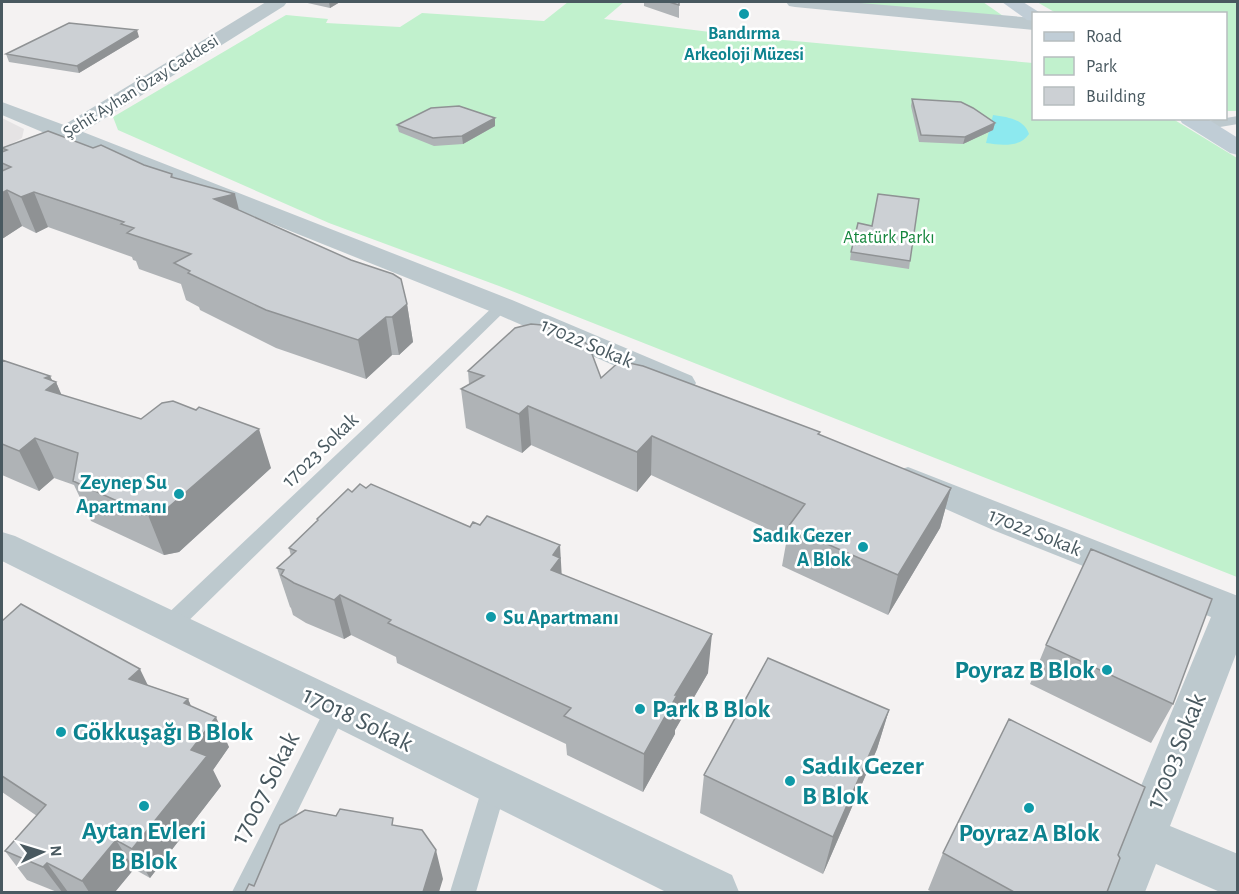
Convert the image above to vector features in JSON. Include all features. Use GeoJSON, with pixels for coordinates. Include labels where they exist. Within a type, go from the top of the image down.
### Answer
{"type":"FeatureCollection","features":[{"type":"Feature","properties":{"kind":"street"},"geometry":{"type":"LineString","coordinates":[[241,2],[277,2]]}},
{"type":"Feature","properties":{"kind":"street","name":"Şehit Ayhan Özay Caddesi"},"geometry":{"type":"LineString","coordinates":[[2,169],[65,134],[277,2]]}},
{"type":"Feature","properties":{"kind":"street"},"geometry":{"type":"LineString","coordinates":[[795,2],[1032,24]]}},
{"type":"Feature","properties":{"kind":"street"},"geometry":{"type":"LineString","coordinates":[[1011,2],[1032,15]]}},
{"type":"Feature","properties":{"kind":"street","name":"17022 Sokak"},"geometry":{"type":"LineString","coordinates":[[2,108],[502,306],[710,395]]}},
{"type":"Feature","properties":{"kind":"street"},"geometry":{"type":"LineString","coordinates":[[1196,122],[1238,148]]}},
{"type":"Feature","properties":{"kind":"street","name":"17022 Sokak"},"geometry":{"type":"LineString","coordinates":[[885,470],[1006,521],[1235,611]]}},
{"type":"Feature","properties":{"kind":"street","name":"17018 Sokak"},"geometry":{"type":"LineString","coordinates":[[2,545],[715,892]]}},
{"type":"Feature","properties":{"kind":"street","name":"17003 Sokak"},"geometry":{"type":"LineString","coordinates":[[1121,892],[1235,611]]}},
{"type":"Feature","properties":{"kind":"street"},"geometry":{"type":"LineString","coordinates":[[1142,836],[1238,877]]}},
{"type":"Feature","properties":{"kind":"lane"},"geometry":{"type":"LineString","coordinates":[[1196,122],[1238,120]]}},
{"type":"Feature","properties":{"kind":"lane","name":"17023 Sokak"},"geometry":{"type":"LineString","coordinates":[[169,626],[502,306]]}},
{"type":"Feature","properties":{"kind":"lane","name":"17007 Sokak"},"geometry":{"type":"LineString","coordinates":[[245,892],[337,708]]}},
{"type":"Feature","properties":{"kind":"lane"},"geometry":{"type":"LineString","coordinates":[[463,892],[495,785]]}},
{"type":"Feature","properties":{"kind":"shaded area"},"geometry":{"type":"Polygon","coordinates":[[[2,118],[24,129],[22,138],[2,149],[2,118]]]}},
{"type":"Feature","properties":{"kind":"green space","name":"Atatürk Parkı"},"geometry":{"type":"Polygon","coordinates":[[[568,2],[624,2],[604,19],[751,37],[1032,63],[1032,120],[1175,120],[1237,158],[1237,577],[499,286],[329,223],[118,130],[113,117],[286,15],[328,19],[326,23],[400,27],[422,13],[544,21],[568,2]]]}},
{"type":"Feature","properties":{"kind":"green space"},"geometry":{"type":"Polygon","coordinates":[[[832,2],[983,2],[1006,18],[832,2]]]}},
{"type":"Feature","properties":{"kind":"green space"},"geometry":{"type":"Polygon","coordinates":[[[1037,2],[1237,2],[1237,111],[1227,111],[1227,12],[1054,12],[1037,2]]]}},
{"type":"Feature","properties":{"kind":"water"},"geometry":{"type":"Polygon","coordinates":[[[993,115],[1019,122],[1029,134],[1015,144],[986,143],[993,115]]]}},
{"type":"Feature","properties":{"kind":"building"},"geometry":{"type":"Polygon","coordinates":[[[69,23],[137,30],[77,66],[6,54],[69,23]]]}},
{"type":"Feature","properties":{"kind":"building"},"geometry":{"type":"Polygon","coordinates":[[[912,99],[961,102],[995,123],[965,137],[921,135],[912,99]]]}},
{"type":"Feature","properties":{"kind":"building"},"geometry":{"type":"Polygon","coordinates":[[[459,106],[495,118],[462,136],[433,138],[397,125],[431,108],[459,106]]]}},
{"type":"Feature","properties":{"kind":"building"},"geometry":{"type":"Polygon","coordinates":[[[48,131],[93,148],[101,145],[144,165],[172,174],[171,177],[235,194],[214,199],[351,260],[393,274],[401,279],[407,304],[392,317],[386,317],[358,340],[266,310],[188,273],[190,271],[174,263],[191,254],[127,233],[134,228],[121,224],[124,222],[34,192],[21,197],[7,190],[2,193],[2,171],[11,167],[2,163],[2,152],[7,150],[2,148],[48,131]]]}},
{"type":"Feature","properties":{"kind":"building"},"geometry":{"type":"Polygon","coordinates":[[[878,194],[919,199],[910,261],[851,252],[858,223],[872,226],[878,194]]]}},
{"type":"Feature","properties":{"kind":"building"},"geometry":{"type":"Polygon","coordinates":[[[531,324],[542,325],[584,342],[589,346],[601,378],[620,361],[643,366],[820,432],[818,434],[951,488],[898,575],[788,527],[805,504],[652,436],[637,452],[528,406],[519,414],[461,389],[484,376],[468,371],[515,328],[531,324]]]}},
{"type":"Feature","properties":{"kind":"building"},"geometry":{"type":"Polygon","coordinates":[[[2,360],[50,376],[45,378],[56,382],[46,390],[141,419],[162,403],[173,401],[196,410],[199,407],[259,429],[163,512],[148,515],[73,481],[78,453],[35,438],[19,451],[2,444],[2,360]]]}},
{"type":"Feature","properties":{"kind":"building"},"geometry":{"type":"Polygon","coordinates":[[[360,484],[366,488],[371,484],[470,527],[473,522],[480,525],[487,516],[560,545],[553,555],[560,558],[551,570],[712,634],[675,695],[677,695],[644,754],[564,716],[571,708],[388,623],[391,620],[340,595],[334,600],[281,575],[284,570],[277,568],[296,551],[289,548],[348,489],[352,492],[360,484]]]}},
{"type":"Feature","properties":{"kind":"building"},"geometry":{"type":"Polygon","coordinates":[[[1091,549],[1212,599],[1173,704],[1046,645],[1091,549]]]}},
{"type":"Feature","properties":{"kind":"building"},"geometry":{"type":"Polygon","coordinates":[[[21,604],[140,669],[129,679],[188,699],[184,703],[216,717],[191,750],[207,756],[132,849],[116,840],[82,881],[47,863],[43,867],[5,851],[46,805],[2,776],[2,621],[21,604]]]}},
{"type":"Feature","properties":{"kind":"building","name":"Sadık Gezer B Blok"},"geometry":{"type":"Polygon","coordinates":[[[768,658],[889,710],[833,837],[704,775],[768,658]]]}},
{"type":"Feature","properties":{"kind":"building","name":"Poyraz A Blok"},"geometry":{"type":"Polygon","coordinates":[[[1009,719],[1145,787],[1118,855],[1120,858],[1107,892],[1014,892],[943,853],[1009,719]]]}},
{"type":"Feature","properties":{"kind":"building"},"geometry":{"type":"Polygon","coordinates":[[[340,809],[393,818],[392,825],[422,830],[436,850],[423,892],[245,892],[249,884],[254,886],[280,825],[305,810],[336,816],[340,809]]]}},
{"type":"Feature","properties":{"kind":"place","name":"Bandırma Arkeoloji Müzesi"},"geometry":{"type":"Point","coordinates":[744,14]}},
{"type":"Feature","properties":{"kind":"place","name":"Zeynep Su Apartmanı"},"geometry":{"type":"Point","coordinates":[179,494]}},
{"type":"Feature","properties":{"kind":"place","name":"Sadık Gezer A Blok"},"geometry":{"type":"Point","coordinates":[863,547]}},
{"type":"Feature","properties":{"kind":"place","name":"Su Apartmanı"},"geometry":{"type":"Point","coordinates":[491,617]}},
{"type":"Feature","properties":{"kind":"place","name":"Poyraz B Blok"},"geometry":{"type":"Point","coordinates":[1107,670]}},
{"type":"Feature","properties":{"kind":"place","name":"Park B Blok"},"geometry":{"type":"Point","coordinates":[640,709]}},
{"type":"Feature","properties":{"kind":"place","name":"Gökkuşağı B Blok"},"geometry":{"type":"Point","coordinates":[61,732]}},
{"type":"Feature","properties":{"kind":"place","name":"Sadık Gezer B Blok"},"geometry":{"type":"Point","coordinates":[790,781]}},
{"type":"Feature","properties":{"kind":"place","name":"Aytan Evleri B Blok"},"geometry":{"type":"Point","coordinates":[144,806]}},
{"type":"Feature","properties":{"kind":"place","name":"Poyraz A Blok"},"geometry":{"type":"Point","coordinates":[1029,808]}}]}
